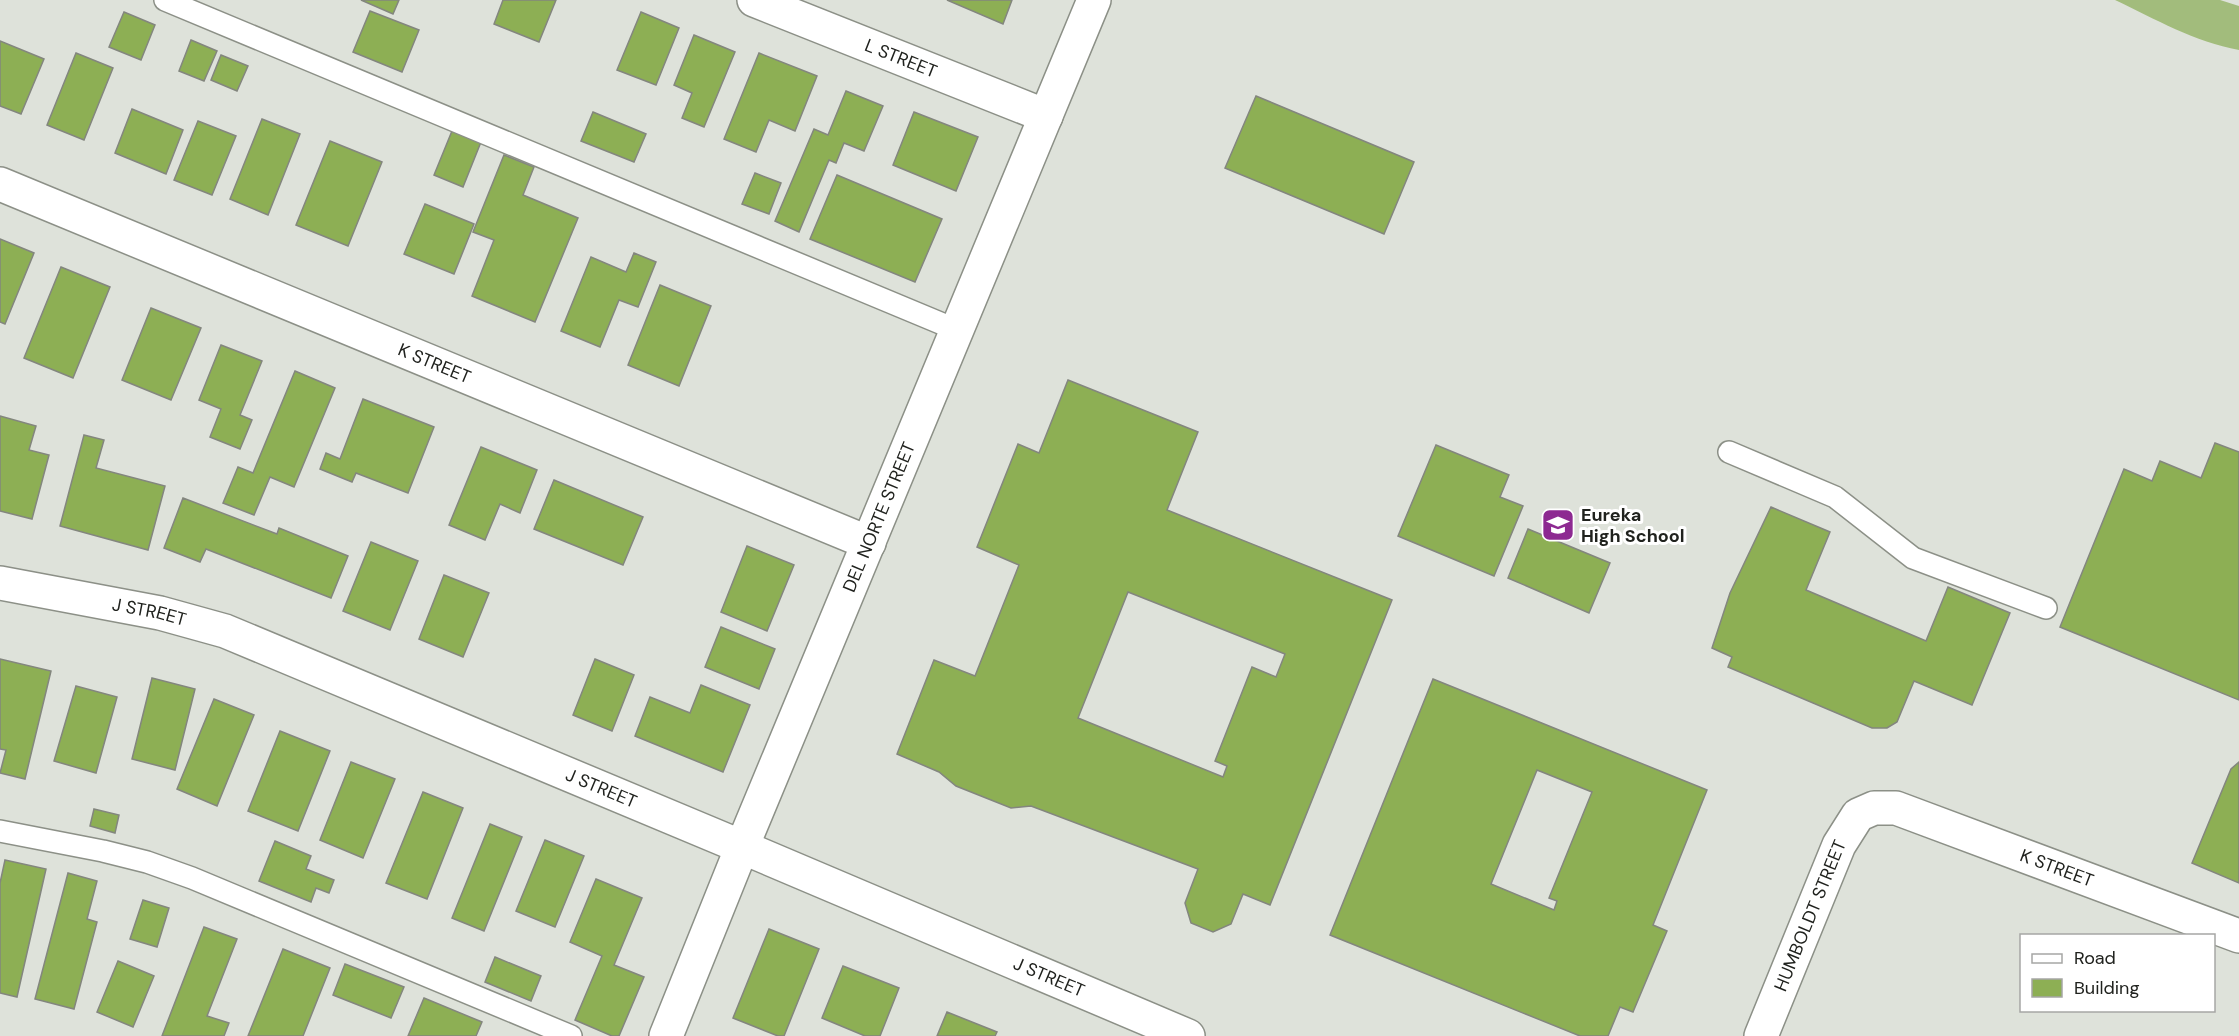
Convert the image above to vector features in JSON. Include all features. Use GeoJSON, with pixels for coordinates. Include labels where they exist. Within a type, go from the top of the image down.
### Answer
{"type":"FeatureCollection","features":[{"type":"Feature","properties":{"kind":"street","name":"L STREET"},"geometry":{"type":"LineString","coordinates":[[754,0],[1046,116]]}},
{"type":"Feature","properties":{"kind":"street","name":"DEL NORTE STREET"},"geometry":{"type":"LineString","coordinates":[[666,1036],[742,847],[1094,0]]}},
{"type":"Feature","properties":{"kind":"street","name":"K STREET"},"geometry":{"type":"LineString","coordinates":[[0,184],[869,543]]}},
{"type":"Feature","properties":{"kind":"street","name":"J STREET"},"geometry":{"type":"LineString","coordinates":[[0,583],[160,613],[225,631],[1188,1036]]}},
{"type":"Feature","properties":{"kind":"street","name":"K STREET"},"geometry":{"type":"LineString","coordinates":[[1875,808],[1896,808],[2239,936]]}},
{"type":"Feature","properties":{"kind":"street","name":"HUMBOLDT STREET"},"geometry":{"type":"LineString","coordinates":[[1761,1036],[1839,845],[1858,815],[1875,808]]}},
{"type":"Feature","properties":{"kind":"lane"},"geometry":{"type":"LineString","coordinates":[[165,0],[957,330]]}},
{"type":"Feature","properties":{"kind":"lane"},"geometry":{"type":"LineString","coordinates":[[1729,452],[1835,497],[1913,558],[2046,608]]}},
{"type":"Feature","properties":{"kind":"lane"},"geometry":{"type":"LineString","coordinates":[[0,831],[147,862],[571,1036]]}},
{"type":"Feature","properties":{"kind":"green space"},"geometry":{"type":"Polygon","coordinates":[[[2115,0],[2220,0],[2239,6],[2239,50],[2191,36],[2115,0]]]}},
{"type":"Feature","properties":{"kind":"building"},"geometry":{"type":"Polygon","coordinates":[[[361,0],[399,0],[393,14],[361,0]]]}},
{"type":"Feature","properties":{"kind":"building"},"geometry":{"type":"Polygon","coordinates":[[[503,0],[556,0],[539,42],[494,24],[503,0]]]}},
{"type":"Feature","properties":{"kind":"building"},"geometry":{"type":"Polygon","coordinates":[[[947,0],[1012,0],[1003,24],[947,0]]]}},
{"type":"Feature","properties":{"kind":"building"},"geometry":{"type":"Polygon","coordinates":[[[370,11],[419,30],[402,72],[353,52],[370,11]]]}},
{"type":"Feature","properties":{"kind":"building"},"geometry":{"type":"Polygon","coordinates":[[[124,12],[155,25],[141,60],[109,47],[124,12]]]}},
{"type":"Feature","properties":{"kind":"building"},"geometry":{"type":"Polygon","coordinates":[[[641,12],[679,28],[656,85],[617,70],[641,12]]]}},
{"type":"Feature","properties":{"kind":"building"},"geometry":{"type":"Polygon","coordinates":[[[694,35],[735,52],[704,127],[682,118],[692,93],[674,85],[694,35]]]}},
{"type":"Feature","properties":{"kind":"building"},"geometry":{"type":"Polygon","coordinates":[[[191,40],[217,51],[204,81],[179,71],[191,40]]]}},
{"type":"Feature","properties":{"kind":"building"},"geometry":{"type":"Polygon","coordinates":[[[0,41],[44,59],[21,114],[0,106],[0,41]]]}},
{"type":"Feature","properties":{"kind":"building"},"geometry":{"type":"Polygon","coordinates":[[[76,53],[113,68],[84,140],[47,125],[76,53]]]}},
{"type":"Feature","properties":{"kind":"building"},"geometry":{"type":"Polygon","coordinates":[[[759,53],[817,76],[795,131],[769,120],[756,152],[724,139],[759,53]]]}},
{"type":"Feature","properties":{"kind":"building"},"geometry":{"type":"Polygon","coordinates":[[[221,55],[248,66],[237,91],[211,80],[221,55]]]}},
{"type":"Feature","properties":{"kind":"building"},"geometry":{"type":"Polygon","coordinates":[[[846,91],[883,106],[864,151],[844,143],[836,163],[829,160],[799,232],[775,221],[814,129],[828,135],[846,91]]]}},
{"type":"Feature","properties":{"kind":"building"},"geometry":{"type":"Polygon","coordinates":[[[1256,96],[1414,162],[1384,234],[1225,168],[1256,96]]]}},
{"type":"Feature","properties":{"kind":"building"},"geometry":{"type":"Polygon","coordinates":[[[132,109],[183,130],[166,174],[115,153],[132,109]]]}},
{"type":"Feature","properties":{"kind":"building"},"geometry":{"type":"Polygon","coordinates":[[[593,112],[646,134],[634,162],[581,141],[593,112]]]}},
{"type":"Feature","properties":{"kind":"building"},"geometry":{"type":"Polygon","coordinates":[[[914,112],[978,137],[956,191],[893,165],[914,112]]]}},
{"type":"Feature","properties":{"kind":"building"},"geometry":{"type":"Polygon","coordinates":[[[262,119],[300,134],[268,215],[230,199],[262,119]]]}},
{"type":"Feature","properties":{"kind":"building"},"geometry":{"type":"Polygon","coordinates":[[[198,121],[236,136],[212,195],[174,180],[198,121]]]}},
{"type":"Feature","properties":{"kind":"building"},"geometry":{"type":"Polygon","coordinates":[[[452,131],[481,142],[463,187],[434,175],[452,131]]]}},
{"type":"Feature","properties":{"kind":"building"},"geometry":{"type":"Polygon","coordinates":[[[330,141],[382,162],[348,246],[296,225],[330,141]]]}},
{"type":"Feature","properties":{"kind":"building"},"geometry":{"type":"Polygon","coordinates":[[[504,155],[534,167],[523,195],[578,218],[535,322],[472,296],[494,240],[473,232],[504,155]]]}},
{"type":"Feature","properties":{"kind":"building"},"geometry":{"type":"Polygon","coordinates":[[[755,173],[781,183],[769,214],[742,204],[755,173]]]}},
{"type":"Feature","properties":{"kind":"building"},"geometry":{"type":"Polygon","coordinates":[[[837,175],[942,219],[915,282],[810,239],[837,175]]]}},
{"type":"Feature","properties":{"kind":"building"},"geometry":{"type":"Polygon","coordinates":[[[425,204],[474,224],[454,274],[404,254],[425,204]]]}},
{"type":"Feature","properties":{"kind":"building"},"geometry":{"type":"Polygon","coordinates":[[[0,239],[34,253],[5,324],[0,322],[0,239]]]}},
{"type":"Feature","properties":{"kind":"building"},"geometry":{"type":"Polygon","coordinates":[[[634,253],[656,262],[638,307],[619,300],[600,347],[561,331],[591,257],[626,272],[634,253]]]}},
{"type":"Feature","properties":{"kind":"building"},"geometry":{"type":"Polygon","coordinates":[[[61,267],[110,287],[73,378],[24,358],[61,267]]]}},
{"type":"Feature","properties":{"kind":"building"},"geometry":{"type":"Polygon","coordinates":[[[660,285],[711,306],[679,386],[628,365],[660,285]]]}},
{"type":"Feature","properties":{"kind":"building"},"geometry":{"type":"Polygon","coordinates":[[[151,308],[201,328],[171,400],[122,380],[151,308]]]}},
{"type":"Feature","properties":{"kind":"building"},"geometry":{"type":"Polygon","coordinates":[[[221,345],[262,361],[240,415],[252,420],[240,449],[210,437],[221,409],[199,400],[221,345]]]}},
{"type":"Feature","properties":{"kind":"building"},"geometry":{"type":"Polygon","coordinates":[[[295,371],[335,388],[294,487],[270,477],[254,515],[223,503],[238,467],[253,473],[295,371]]]}},
{"type":"Feature","properties":{"kind":"building"},"geometry":{"type":"Polygon","coordinates":[[[1068,380],[1198,432],[1167,510],[1392,600],[1270,905],[1243,894],[1231,924],[1213,932],[1191,923],[1185,903],[1198,869],[1031,806],[1011,808],[956,786],[939,772],[897,754],[934,660],[975,676],[1019,565],[977,547],[1018,444],[1039,453],[1068,380]],[[1128,592],[1078,718],[1223,777],[1227,766],[1215,761],[1252,667],[1276,677],[1285,654],[1128,592]]]}},
{"type":"Feature","properties":{"kind":"building"},"geometry":{"type":"Polygon","coordinates":[[[363,399],[434,427],[408,493],[356,473],[352,482],[320,469],[326,453],[340,459],[363,399]]]}},
{"type":"Feature","properties":{"kind":"building"},"geometry":{"type":"Polygon","coordinates":[[[0,416],[36,426],[29,450],[49,455],[32,519],[0,511],[0,416]]]}},
{"type":"Feature","properties":{"kind":"building"},"geometry":{"type":"Polygon","coordinates":[[[84,435],[104,440],[96,468],[165,486],[148,550],[60,526],[84,435]]]}},
{"type":"Feature","properties":{"kind":"building"},"geometry":{"type":"Polygon","coordinates":[[[2215,443],[2239,452],[2239,700],[2060,627],[2124,469],[2152,481],[2160,461],[2201,478],[2215,443]]]}},
{"type":"Feature","properties":{"kind":"building"},"geometry":{"type":"Polygon","coordinates":[[[1436,445],[1509,475],[1500,497],[1523,506],[1494,576],[1398,536],[1436,445]]]}},
{"type":"Feature","properties":{"kind":"building"},"geometry":{"type":"Polygon","coordinates":[[[481,447],[537,470],[520,513],[500,504],[485,540],[449,525],[481,447]]]}},
{"type":"Feature","properties":{"kind":"building"},"geometry":{"type":"Polygon","coordinates":[[[554,480],[643,517],[623,565],[534,529],[554,480]]]}},
{"type":"Feature","properties":{"kind":"building"},"geometry":{"type":"Polygon","coordinates":[[[183,498],[277,534],[279,528],[348,556],[331,598],[206,549],[200,562],[164,548],[183,498]]]}},
{"type":"Feature","properties":{"kind":"building"},"geometry":{"type":"Polygon","coordinates":[[[1771,507],[1830,532],[1806,590],[1926,641],[1948,587],[2010,613],[1972,705],[1914,681],[1897,722],[1887,728],[1872,728],[1728,667],[1732,657],[1712,648],[1730,593],[1771,507]]]}},
{"type":"Feature","properties":{"kind":"building"},"geometry":{"type":"Polygon","coordinates":[[[1528,529],[1610,563],[1589,613],[1508,578],[1528,529]]]}},
{"type":"Feature","properties":{"kind":"building"},"geometry":{"type":"Polygon","coordinates":[[[371,542],[418,561],[390,630],[343,611],[371,542]]]}},
{"type":"Feature","properties":{"kind":"building"},"geometry":{"type":"Polygon","coordinates":[[[747,546],[794,565],[767,631],[721,612],[747,546]]]}},
{"type":"Feature","properties":{"kind":"building"},"geometry":{"type":"Polygon","coordinates":[[[444,575],[489,593],[463,657],[419,639],[444,575]]]}},
{"type":"Feature","properties":{"kind":"building"},"geometry":{"type":"Polygon","coordinates":[[[721,627],[775,649],[759,689],[705,667],[721,627]]]}},
{"type":"Feature","properties":{"kind":"building"},"geometry":{"type":"Polygon","coordinates":[[[0,659],[51,671],[25,779],[0,773],[6,750],[0,749],[0,659]]]}},
{"type":"Feature","properties":{"kind":"building"},"geometry":{"type":"Polygon","coordinates":[[[595,659],[634,675],[612,731],[573,715],[595,659]]]}},
{"type":"Feature","properties":{"kind":"building"},"geometry":{"type":"Polygon","coordinates":[[[152,678],[195,689],[175,770],[132,759],[152,678]]]}},
{"type":"Feature","properties":{"kind":"building"},"geometry":{"type":"Polygon","coordinates":[[[1433,679],[1707,790],[1653,925],[1667,931],[1633,1012],[1620,1007],[1608,1036],[1580,1036],[1330,935],[1433,679]],[[1537,770],[1491,884],[1554,910],[1557,901],[1549,898],[1592,792],[1537,770]]]}},
{"type":"Feature","properties":{"kind":"building"},"geometry":{"type":"Polygon","coordinates":[[[701,685],[750,705],[723,772],[635,736],[650,697],[690,713],[701,685]]]}},
{"type":"Feature","properties":{"kind":"building"},"geometry":{"type":"Polygon","coordinates":[[[76,686],[117,697],[96,773],[54,761],[76,686]]]}},
{"type":"Feature","properties":{"kind":"building"},"geometry":{"type":"Polygon","coordinates":[[[214,699],[254,715],[217,806],[177,789],[214,699]]]}},
{"type":"Feature","properties":{"kind":"building"},"geometry":{"type":"Polygon","coordinates":[[[280,731],[330,751],[298,831],[248,811],[280,731]]]}},
{"type":"Feature","properties":{"kind":"building"},"geometry":{"type":"Polygon","coordinates":[[[351,762],[395,779],[363,858],[320,840],[351,762]]]}},
{"type":"Feature","properties":{"kind":"building"},"geometry":{"type":"Polygon","coordinates":[[[2239,762],[2239,883],[2192,863],[2231,769],[2239,762]]]}},
{"type":"Feature","properties":{"kind":"building"},"geometry":{"type":"Polygon","coordinates":[[[423,792],[463,808],[427,899],[386,883],[423,792]]]}},
{"type":"Feature","properties":{"kind":"building"},"geometry":{"type":"Polygon","coordinates":[[[94,809],[119,815],[115,833],[90,826],[94,809]]]}},
{"type":"Feature","properties":{"kind":"building"},"geometry":{"type":"Polygon","coordinates":[[[490,824],[522,837],[484,931],[452,918],[490,824]]]}},
{"type":"Feature","properties":{"kind":"building"},"geometry":{"type":"Polygon","coordinates":[[[545,840],[584,856],[555,927],[516,911],[545,840]]]}},
{"type":"Feature","properties":{"kind":"building"},"geometry":{"type":"Polygon","coordinates":[[[275,841],[311,856],[306,869],[334,880],[329,893],[316,888],[311,902],[259,881],[275,841]]]}},
{"type":"Feature","properties":{"kind":"building"},"geometry":{"type":"Polygon","coordinates":[[[5,860],[46,869],[17,997],[0,993],[0,883],[5,860]]]}},
{"type":"Feature","properties":{"kind":"building"},"geometry":{"type":"Polygon","coordinates":[[[68,873],[97,881],[87,919],[97,922],[74,1009],[35,999],[68,873]]]}},
{"type":"Feature","properties":{"kind":"building"},"geometry":{"type":"Polygon","coordinates":[[[596,879],[642,898],[614,965],[644,977],[619,1036],[612,1036],[575,1020],[602,956],[570,942],[596,879]]]}},
{"type":"Feature","properties":{"kind":"building"},"geometry":{"type":"Polygon","coordinates":[[[143,900],[169,908],[157,947],[130,939],[143,900]]]}},
{"type":"Feature","properties":{"kind":"building"},"geometry":{"type":"Polygon","coordinates":[[[204,927],[237,939],[207,1016],[229,1023],[224,1036],[162,1036],[204,927]]]}},
{"type":"Feature","properties":{"kind":"building"},"geometry":{"type":"Polygon","coordinates":[[[769,929],[819,949],[784,1036],[778,1036],[733,1018],[769,929]]]}},
{"type":"Feature","properties":{"kind":"building"},"geometry":{"type":"Polygon","coordinates":[[[283,949],[330,968],[303,1036],[248,1036],[283,949]]]}},
{"type":"Feature","properties":{"kind":"building"},"geometry":{"type":"Polygon","coordinates":[[[495,957],[541,976],[531,1001],[485,982],[495,957]]]}},
{"type":"Feature","properties":{"kind":"building"},"geometry":{"type":"Polygon","coordinates":[[[118,961],[154,976],[133,1027],[97,1012],[118,961]]]}},
{"type":"Feature","properties":{"kind":"building"},"geometry":{"type":"Polygon","coordinates":[[[345,964],[404,987],[391,1018],[333,995],[345,964]]]}},
{"type":"Feature","properties":{"kind":"building"},"geometry":{"type":"Polygon","coordinates":[[[843,966],[899,988],[880,1036],[865,1036],[822,1018],[843,966]]]}},
{"type":"Feature","properties":{"kind":"building"},"geometry":{"type":"Polygon","coordinates":[[[424,998],[482,1022],[476,1036],[408,1036],[424,998]]]}},
{"type":"Feature","properties":{"kind":"building"},"geometry":{"type":"Polygon","coordinates":[[[947,1012],[997,1032],[995,1036],[937,1036],[947,1012]]]}},
{"type":"Feature","properties":{"kind":"place","name":"Eureka High School"},"geometry":{"type":"Point","coordinates":[1558,525]}}]}
